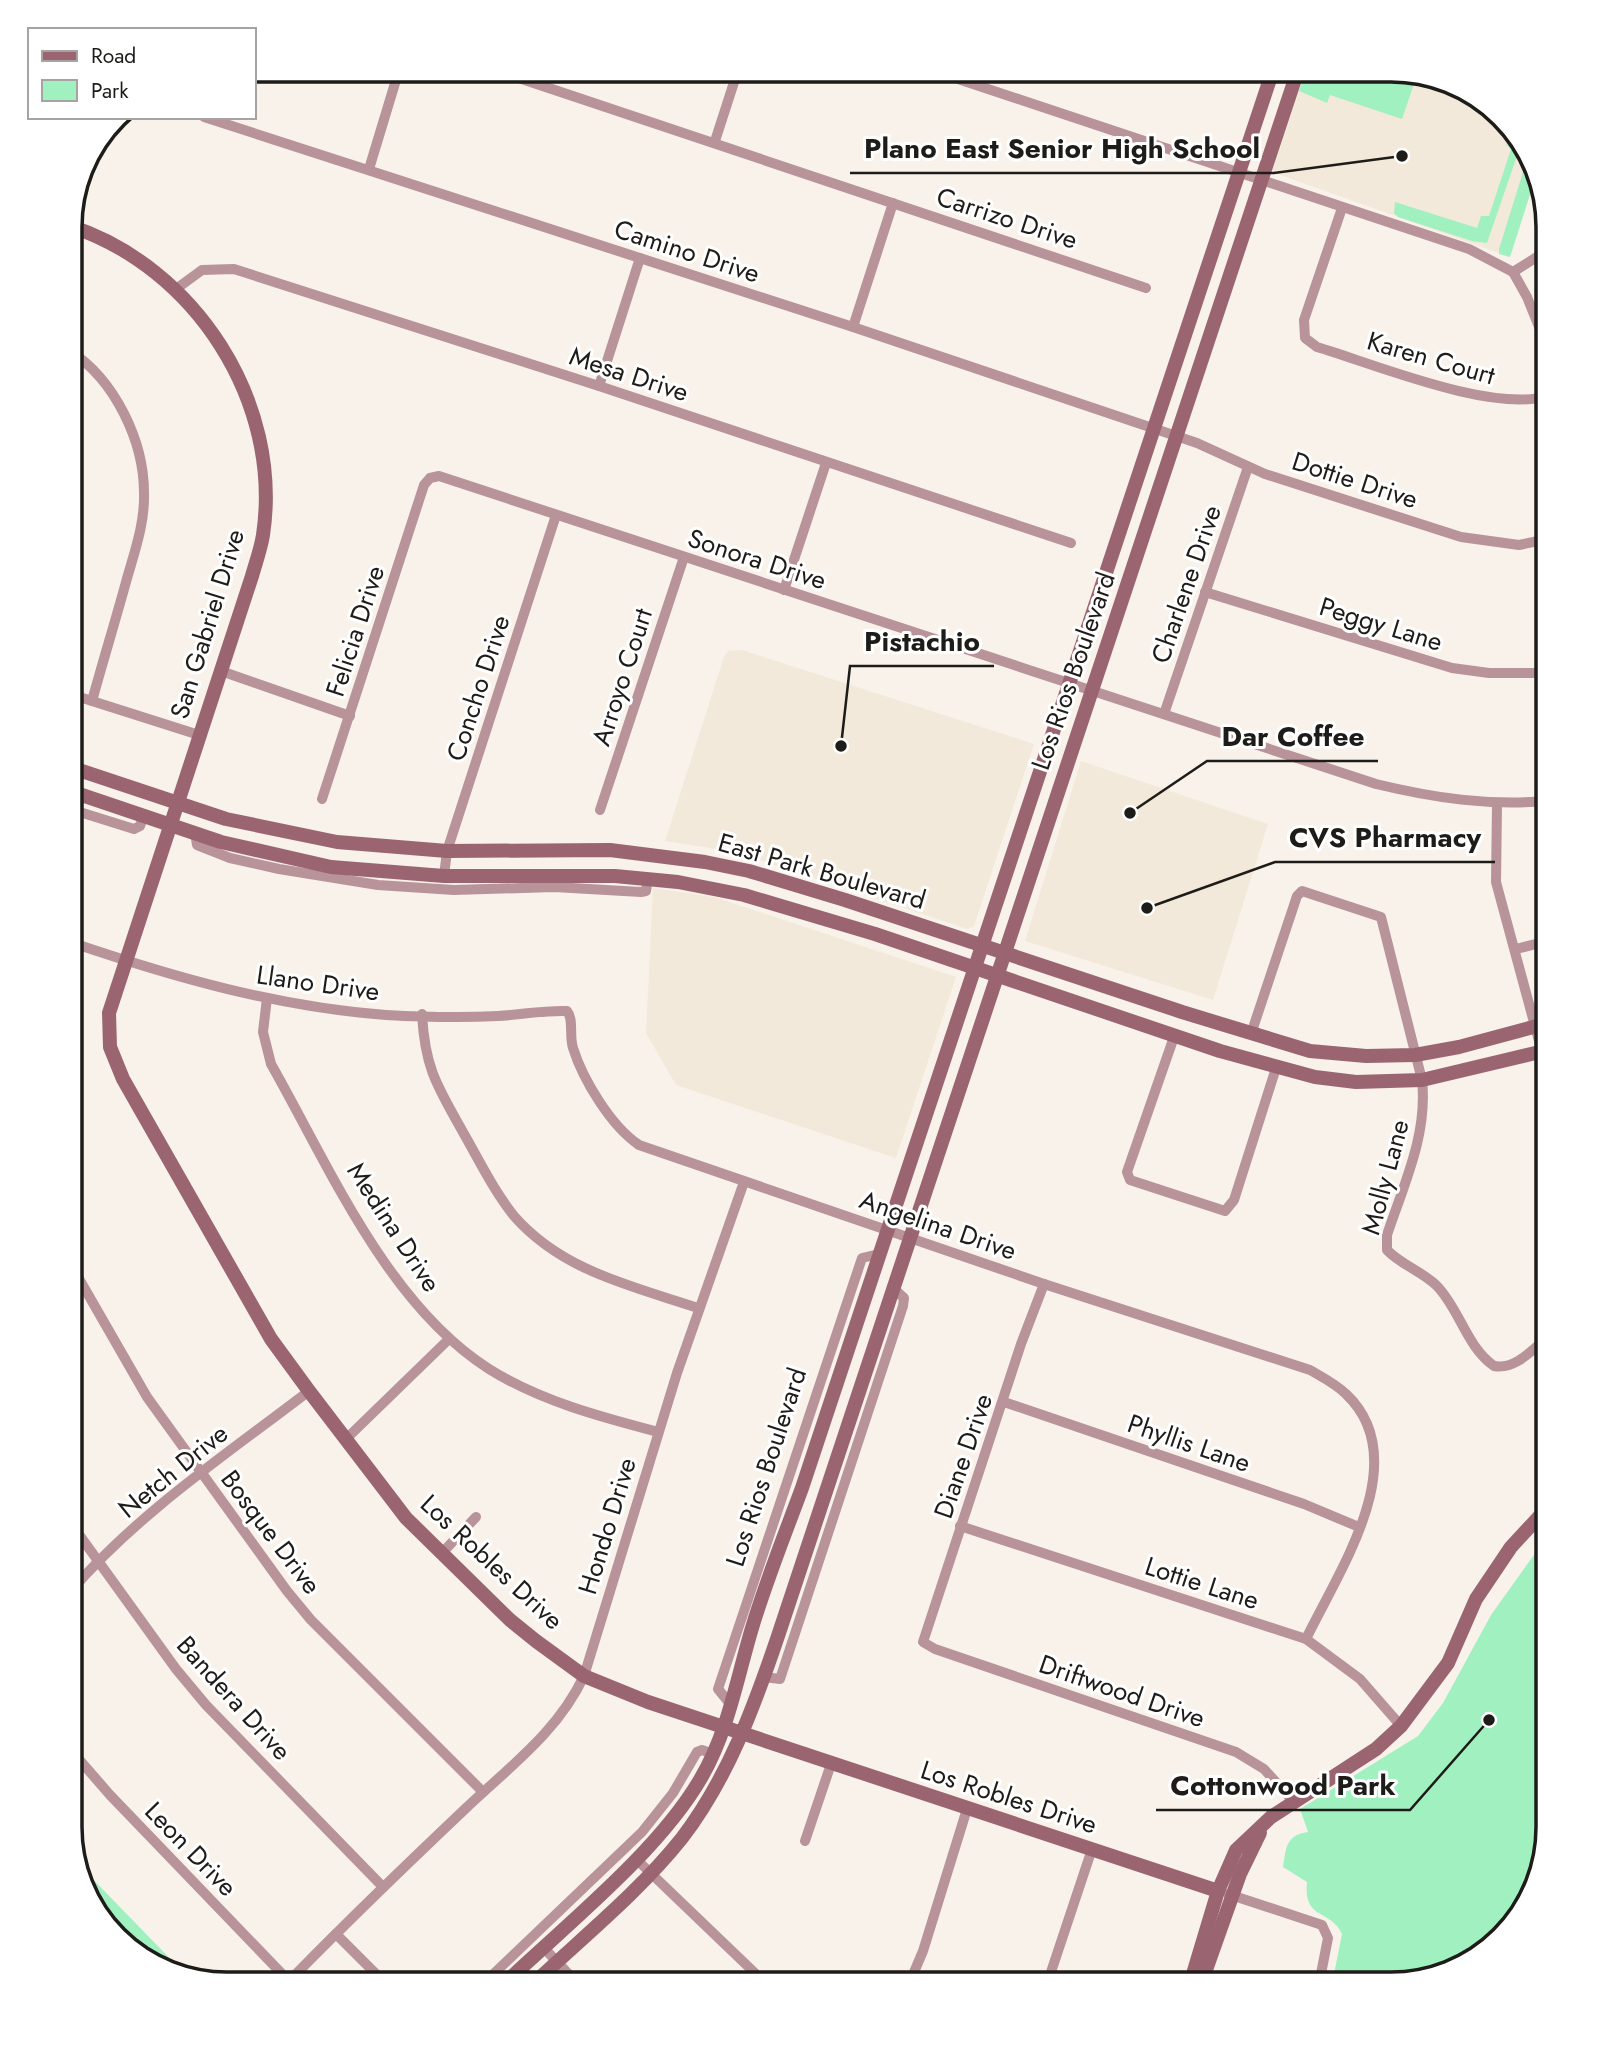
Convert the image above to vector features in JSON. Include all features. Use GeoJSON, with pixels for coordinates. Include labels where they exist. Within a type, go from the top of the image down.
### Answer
{"type":"FeatureCollection","features":[{"type":"Feature","properties":{"kind":"main road","name":"Los Rios Boulevard"},"geometry":{"type":"LineString","coordinates":[[517,1972],[636,1858],[701,1779],[713,1754],[731,1705],[752,1627],[1071,685],[1271,83]]}},
{"type":"Feature","properties":{"kind":"main road"},"geometry":{"type":"LineString","coordinates":[[1276,83],[1279,91],[1289,98]]}},
{"type":"Feature","properties":{"kind":"main road","name":"Los Rios Boulevard"},"geometry":{"type":"LineString","coordinates":[[546,1972],[652,1872],[682,1838],[729,1764],[742,1734],[764,1677],[1294,83]]}},
{"type":"Feature","properties":{"kind":"main road","name":"San Gabriel Drive"},"geometry":{"type":"LineString","coordinates":[[83,232],[123,249],[176,289],[234,365],[255,427],[263,463],[263,534],[170,824]]}},
{"type":"Feature","properties":{"kind":"main road","name":"East Park Boulevard"},"geometry":{"type":"LineString","coordinates":[[83,770],[226,819],[313,838],[392,849],[610,850],[694,860],[749,871],[1182,1013],[1310,1051],[1366,1056],[1415,1055],[1459,1047],[1536,1027]]}},
{"type":"Feature","properties":{"kind":"main road"},"geometry":{"type":"LineString","coordinates":[[1033,792],[1056,800]]}},
{"type":"Feature","properties":{"kind":"main road","name":"East Park Boulevard"},"geometry":{"type":"LineString","coordinates":[[83,795],[195,833],[331,867],[444,876],[531,873],[648,878],[744,895],[1276,1068],[1315,1077],[1356,1082],[1422,1080],[1536,1053]]}},
{"type":"Feature","properties":{"kind":"main road","name":"Los Robles Drive"},"geometry":{"type":"LineString","coordinates":[[170,824],[125,960],[107,1030],[123,1079],[248,1299],[309,1391],[406,1518],[510,1620],[584,1676],[723,1728],[1225,1893]]}},
{"type":"Feature","properties":{"kind":"main road"},"geometry":{"type":"LineString","coordinates":[[744,895],[749,871]]}},
{"type":"Feature","properties":{"kind":"main road"},"geometry":{"type":"LineString","coordinates":[[1175,1034],[1182,1013]]}},
{"type":"Feature","properties":{"kind":"main road"},"geometry":{"type":"LineString","coordinates":[[927,1112],[947,1123]]}},
{"type":"Feature","properties":{"kind":"main road"},"geometry":{"type":"LineString","coordinates":[[1204,1972],[1236,1850],[1271,1817],[1376,1749],[1401,1726],[1448,1663],[1476,1599],[1504,1557],[1536,1521]]}},
{"type":"Feature","properties":{"kind":"main road"},"geometry":{"type":"LineString","coordinates":[[1195,1972],[1225,1893]]}},
{"type":"Feature","properties":{"kind":"street"},"geometry":{"type":"LineString","coordinates":[[369,169],[395,82]]}},
{"type":"Feature","properties":{"kind":"street","name":"Carrizo Drive"},"geometry":{"type":"LineString","coordinates":[[533,82],[715,141],[1146,288]]}},
{"type":"Feature","properties":{"kind":"street"},"geometry":{"type":"LineString","coordinates":[[715,141],[734,82]]}},
{"type":"Feature","properties":{"kind":"street"},"geometry":{"type":"LineString","coordinates":[[968,83],[1469,249],[1513,272],[1536,319]]}},
{"type":"Feature","properties":{"kind":"street","name":"Camino Drive"},"geometry":{"type":"LineString","coordinates":[[210,119],[853,327],[1155,429]]}},
{"type":"Feature","properties":{"kind":"street"},"geometry":{"type":"LineString","coordinates":[[853,327],[892,202]]}},
{"type":"Feature","properties":{"kind":"street","name":"Karen Court"},"geometry":{"type":"LineString","coordinates":[[1342,208],[1304,320],[1305,338],[1317,346],[1491,398],[1515,401],[1536,398]]}},
{"type":"Feature","properties":{"kind":"street"},"geometry":{"type":"LineString","coordinates":[[598,386],[640,258]]}},
{"type":"Feature","properties":{"kind":"street"},"geometry":{"type":"LineString","coordinates":[[1513,272],[1536,258]]}},
{"type":"Feature","properties":{"kind":"street","name":"Mesa Drive"},"geometry":{"type":"LineString","coordinates":[[176,289],[202,270],[234,269],[1071,543]]}},
{"type":"Feature","properties":{"kind":"street"},"geometry":{"type":"LineString","coordinates":[[83,361],[96,372],[118,403],[134,439],[145,492],[139,536],[92,701]]}},
{"type":"Feature","properties":{"kind":"street","name":"Dottie Drive"},"geometry":{"type":"LineString","coordinates":[[1155,429],[1224,453],[1248,467],[1461,537],[1519,545],[1536,541]]}},
{"type":"Feature","properties":{"kind":"street"},"geometry":{"type":"LineString","coordinates":[[785,590],[826,463]]}},
{"type":"Feature","properties":{"kind":"street","name":"Charlene Drive"},"geometry":{"type":"LineString","coordinates":[[1164,714],[1248,467]]}},
{"type":"Feature","properties":{"kind":"street","name":"Sonora Drive"},"geometry":{"type":"LineString","coordinates":[[430,478],[439,476],[1376,784],[1418,794],[1497,804],[1536,802]]}},
{"type":"Feature","properties":{"kind":"street","name":"Felicia Drive"},"geometry":{"type":"LineString","coordinates":[[322,799],[424,485],[430,478]]}},
{"type":"Feature","properties":{"kind":"street","name":"Concho Drive"},"geometry":{"type":"LineString","coordinates":[[444,876],[447,851],[556,515]]}},
{"type":"Feature","properties":{"kind":"street","name":"Arroyo Court"},"geometry":{"type":"LineString","coordinates":[[600,810],[684,557]]}},
{"type":"Feature","properties":{"kind":"street","name":"Peggy Lane"},"geometry":{"type":"LineString","coordinates":[[1205,592],[1452,668],[1489,673],[1536,673]]}},
{"type":"Feature","properties":{"kind":"street"},"geometry":{"type":"LineString","coordinates":[[221,671],[350,716]]}},
{"type":"Feature","properties":{"kind":"street"},"geometry":{"type":"LineString","coordinates":[[83,698],[199,735]]}},
{"type":"Feature","properties":{"kind":"street"},"geometry":{"type":"LineString","coordinates":[[1497,804],[1496,882],[1536,1008]]}},
{"type":"Feature","properties":{"kind":"street"},"geometry":{"type":"LineString","coordinates":[[83,813],[134,829],[141,825],[144,815]]}},
{"type":"Feature","properties":{"kind":"street","name":"East Park Boulevard"},"geometry":{"type":"LineString","coordinates":[[195,833],[197,845],[230,858],[378,885],[454,890],[554,887],[641,892],[646,891],[648,878]]}},
{"type":"Feature","properties":{"kind":"street","name":"Molly Lane"},"geometry":{"type":"LineString","coordinates":[[1251,1034],[1297,896],[1302,891],[1381,917],[1422,1080],[1422,1128],[1386,1246],[1391,1255],[1436,1285],[1458,1314],[1474,1346],[1494,1366],[1507,1367],[1536,1347]]}},
{"type":"Feature","properties":{"kind":"street"},"geometry":{"type":"LineString","coordinates":[[1516,950],[1536,944]]}},
{"type":"Feature","properties":{"kind":"street","name":"Llano Drive"},"geometry":{"type":"LineString","coordinates":[[83,946],[197,982],[326,1009],[493,1017],[567,1011]]}},
{"type":"Feature","properties":{"kind":"street","name":"Medina Drive"},"geometry":{"type":"LineString","coordinates":[[267,998],[263,1032],[271,1064],[374,1246],[398,1283],[449,1339],[488,1368],[520,1386],[615,1421],[658,1432]]}},
{"type":"Feature","properties":{"kind":"street","name":"Angelina Drive"},"geometry":{"type":"LineString","coordinates":[[567,1011],[571,1016],[573,1049],[614,1125],[639,1145],[1044,1284],[1310,1370],[1346,1394],[1361,1413],[1375,1455],[1371,1499],[1359,1527]]}},
{"type":"Feature","properties":{"kind":"street"},"geometry":{"type":"LineString","coordinates":[[422,1014],[427,1064],[436,1083],[497,1192],[527,1230],[557,1255],[582,1269],[698,1308]]}},
{"type":"Feature","properties":{"kind":"street"},"geometry":{"type":"LineString","coordinates":[[1175,1034],[1127,1172],[1130,1180],[1225,1211],[1234,1200],[1276,1068]]}},
{"type":"Feature","properties":{"kind":"street","name":"Hondo Drive"},"geometry":{"type":"LineString","coordinates":[[298,1972],[483,1792],[538,1744],[573,1698],[584,1676],[698,1308],[744,1182]]}},
{"type":"Feature","properties":{"kind":"street","name":"Bosque Drive"},"geometry":{"type":"LineString","coordinates":[[82,1284],[147,1397],[200,1473],[311,1620],[483,1792]]}},
{"type":"Feature","properties":{"kind":"street","name":"Diane Drive"},"geometry":{"type":"LineString","coordinates":[[923,1642],[1044,1284]]}},
{"type":"Feature","properties":{"kind":"street"},"geometry":{"type":"LineString","coordinates":[[346,1439],[449,1339]]}},
{"type":"Feature","properties":{"kind":"street","name":"Netch Drive"},"geometry":{"type":"LineString","coordinates":[[82,1578],[98,1560],[200,1473],[309,1391]]}},
{"type":"Feature","properties":{"kind":"street","name":"Phyllis Lane"},"geometry":{"type":"LineString","coordinates":[[1004,1402],[1304,1504],[1359,1527]]}},
{"type":"Feature","properties":{"kind":"street"},"geometry":{"type":"LineString","coordinates":[[442,1553],[476,1517]]}},
{"type":"Feature","properties":{"kind":"street","name":"Lottie Lane"},"geometry":{"type":"LineString","coordinates":[[960,1526],[1306,1639],[1360,1679],[1401,1726]]}},
{"type":"Feature","properties":{"kind":"street"},"geometry":{"type":"LineString","coordinates":[[1306,1639],[1359,1527]]}},
{"type":"Feature","properties":{"kind":"street","name":"Bandera Drive"},"geometry":{"type":"LineString","coordinates":[[82,1539],[176,1669],[206,1705],[383,1887]]}},
{"type":"Feature","properties":{"kind":"street","name":"Driftwood Drive"},"geometry":{"type":"LineString","coordinates":[[923,1642],[935,1649],[1236,1752],[1264,1769],[1293,1801]]}},
{"type":"Feature","properties":{"kind":"street"},"geometry":{"type":"LineString","coordinates":[[496,1972],[642,1832],[673,1793],[697,1752],[702,1750],[713,1754]]}},
{"type":"Feature","properties":{"kind":"street","name":"Leon Drive"},"geometry":{"type":"LineString","coordinates":[[82,1763],[280,1972]]}},
{"type":"Feature","properties":{"kind":"street"},"geometry":{"type":"LineString","coordinates":[[805,1841],[831,1764]]}},
{"type":"Feature","properties":{"kind":"street"},"geometry":{"type":"LineString","coordinates":[[914,1972],[967,1809]]}},
{"type":"Feature","properties":{"kind":"street"},"geometry":{"type":"LineString","coordinates":[[1051,1972],[1092,1849]]}},
{"type":"Feature","properties":{"kind":"street"},"geometry":{"type":"LineString","coordinates":[[636,1858],[684,1908],[754,1972]]}},
{"type":"Feature","properties":{"kind":"street","name":"Los Robles Drive"},"geometry":{"type":"LineString","coordinates":[[1225,1893],[1322,1925],[1328,1938],[1321,1972]]}},
{"type":"Feature","properties":{"kind":"street"},"geometry":{"type":"LineString","coordinates":[[336,1934],[374,1972]]}},
{"type":"Feature","properties":{"kind":"street"},"geometry":{"type":"LineString","coordinates":[[543,1947],[566,1972]]}},
{"type":"Feature","properties":{"kind":"shaded area"},"geometry":{"type":"Polygon","coordinates":[[[1302,83],[1400,83],[1446,93],[1479,112],[1506,139],[1521,163],[1531,191],[1510,257],[1272,172],[1302,83]]]}},
{"type":"Feature","properties":{"kind":"shaded area"},"geometry":{"type":"Polygon","coordinates":[[[742,650],[1034,744],[974,926],[967,929],[736,852],[665,841],[724,657],[728,651],[742,650]]]}},
{"type":"Feature","properties":{"kind":"shaded area"},"geometry":{"type":"Polygon","coordinates":[[[1081,761],[1268,824],[1213,1000],[1025,941],[1081,761]]]}},
{"type":"Feature","properties":{"kind":"shaded area"},"geometry":{"type":"Polygon","coordinates":[[[653,888],[714,897],[956,977],[896,1158],[676,1085],[646,1033],[653,888]]]}},
{"type":"Feature","properties":{"kind":"green space"},"geometry":{"type":"Polygon","coordinates":[[[1302,83],[1414,84],[1402,119],[1330,95],[1327,103],[1299,91],[1302,83]]]}},
{"type":"Feature","properties":{"kind":"green space"},"geometry":{"type":"Polygon","coordinates":[[[1505,144],[1511,146],[1517,156],[1487,243],[1472,241],[1398,217],[1394,213],[1395,202],[1477,228],[1481,216],[1489,216],[1511,149],[1505,144]]]}},
{"type":"Feature","properties":{"kind":"green space"},"geometry":{"type":"Polygon","coordinates":[[[1524,169],[1531,191],[1510,257],[1499,254],[1524,169]]]}},
{"type":"Feature","properties":{"kind":"green space"},"geometry":{"type":"Polygon","coordinates":[[[1536,1552],[1536,1826],[1535,1845],[1525,1882],[1500,1922],[1486,1936],[1455,1957],[1409,1971],[1334,1972],[1342,1934],[1331,1920],[1313,1909],[1307,1894],[1307,1882],[1283,1867],[1286,1848],[1291,1839],[1308,1832],[1300,1809],[1418,1736],[1443,1703],[1491,1615],[1536,1552]]]}},
{"type":"Feature","properties":{"kind":"green space"},"geometry":{"type":"Polygon","coordinates":[[[92,1878],[172,1961],[147,1947],[118,1922],[92,1878]]]}},
{"type":"Feature","properties":{"kind":"waterway"},"geometry":{"type":"LineString","coordinates":[[1519,1894],[1522,1888]]}},
{"type":"Feature","properties":{"kind":"place","name":"Plano East Senior High School"},"geometry":{"type":"Point","coordinates":[1402,156]}},
{"type":"Feature","properties":{"kind":"place","name":"Pistachio"},"geometry":{"type":"Point","coordinates":[841,746]}},
{"type":"Feature","properties":{"kind":"place","name":"Dar Coffee"},"geometry":{"type":"Point","coordinates":[1130,813]}},
{"type":"Feature","properties":{"kind":"place","name":"CVS Pharmacy"},"geometry":{"type":"Point","coordinates":[1147,908]}},
{"type":"Feature","properties":{"kind":"place","name":"Cottonwood Park"},"geometry":{"type":"Point","coordinates":[1489,1720]}}]}
